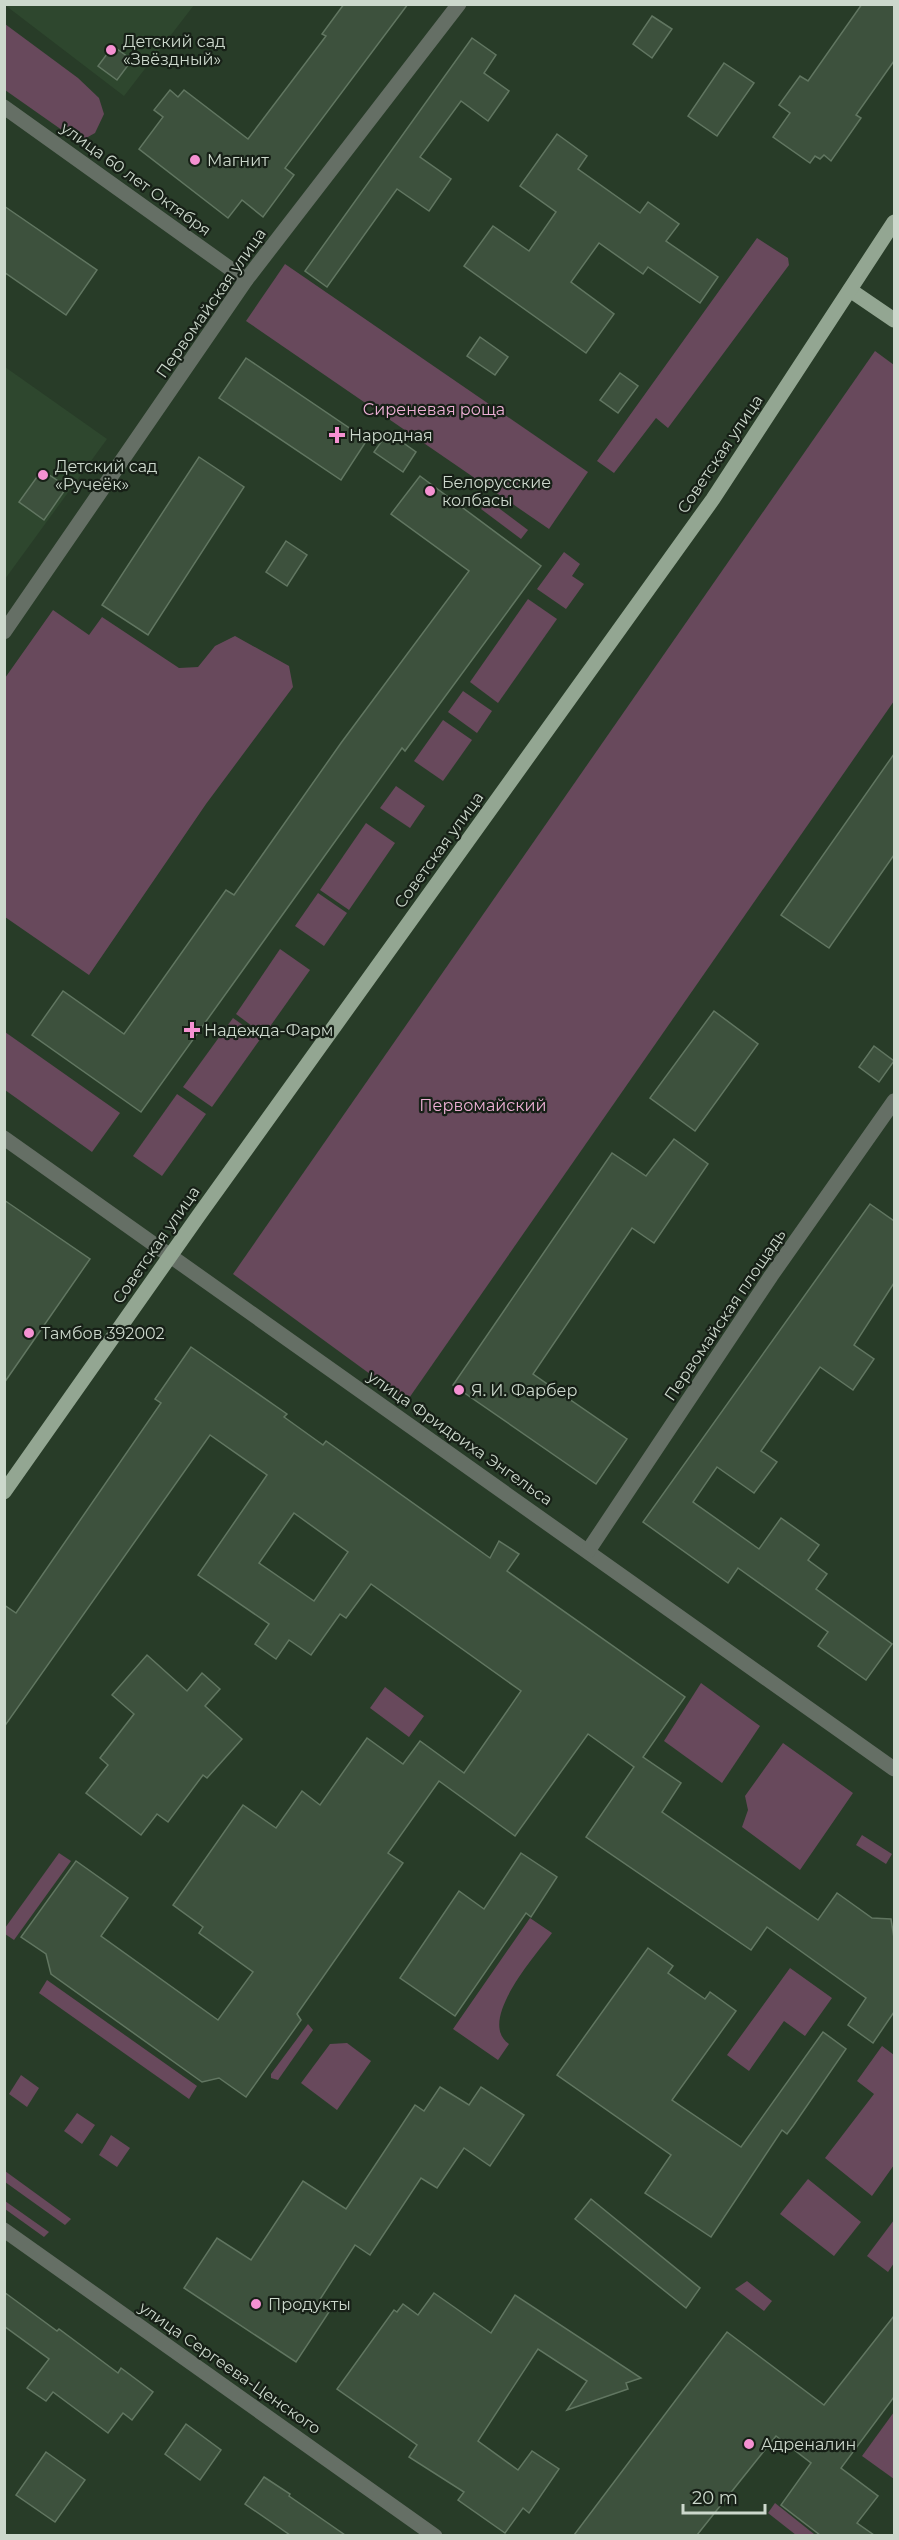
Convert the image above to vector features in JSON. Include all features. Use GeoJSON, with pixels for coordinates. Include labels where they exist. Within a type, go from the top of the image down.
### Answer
{"type":"FeatureCollection","features":[{"type":"Feature","properties":{"kind":"main road","name":"Советская улица"},"geometry":{"type":"LineString","coordinates":[[4,1492],[712,499],[894,222]]}},
{"type":"Feature","properties":{"kind":"main road"},"geometry":{"type":"LineString","coordinates":[[850,290],[894,320]]}},
{"type":"Feature","properties":{"kind":"street","name":"Первомайская улица"},"geometry":{"type":"LineString","coordinates":[[4,632],[246,280],[459,4]]}},
{"type":"Feature","properties":{"kind":"street","name":"улица 60 лет Октября"},"geometry":{"type":"LineString","coordinates":[[4,107],[246,280]]}},
{"type":"Feature","properties":{"kind":"street","name":"Первомайская площадь"},"geometry":{"type":"LineString","coordinates":[[588,1551],[771,1276],[894,1101]]}},
{"type":"Feature","properties":{"kind":"street","name":"улица Фридриха Энгельса"},"geometry":{"type":"LineString","coordinates":[[4,1138],[894,1769]]}},
{"type":"Feature","properties":{"kind":"street","name":"улица Сергеева-Ценского"},"geometry":{"type":"LineString","coordinates":[[4,2230],[435,2535]]}},
{"type":"Feature","properties":{"kind":"shaded area","name":"Детский сад «Звёздный»"},"geometry":{"type":"Polygon","coordinates":[[[5,5],[194,5],[124,96],[5,5]]]}},
{"type":"Feature","properties":{"kind":"shaded area","name":"Детский сад «Ручеёк»"},"geometry":{"type":"Polygon","coordinates":[[[5,367],[107,439],[5,579],[5,367]]]}},
{"type":"Feature","properties":{"kind":"green space"},"geometry":{"type":"Polygon","coordinates":[[[5,24],[78,78],[99,98],[104,114],[95,133],[79,142],[5,90],[5,24]]]}},
{"type":"Feature","properties":{"kind":"green space"},"geometry":{"type":"Polygon","coordinates":[[[757,238],[788,258],[789,265],[668,428],[656,418],[614,473],[597,461],[757,238]]]}},
{"type":"Feature","properties":{"kind":"green space","name":"Сиреневая роща"},"geometry":{"type":"Polygon","coordinates":[[[285,264],[588,472],[549,529],[246,321],[285,264]]]}},
{"type":"Feature","properties":{"kind":"green space","name":"Первомайский"},"geometry":{"type":"Polygon","coordinates":[[[875,351],[894,365],[894,701],[407,1401],[233,1274],[875,351]]]}},
{"type":"Feature","properties":{"kind":"green space"},"geometry":{"type":"Polygon","coordinates":[[[488,500],[528,530],[521,539],[481,509],[488,500]]]}},
{"type":"Feature","properties":{"kind":"green space"},"geometry":{"type":"Polygon","coordinates":[[[564,552],[580,564],[572,576],[584,584],[566,609],[537,589],[564,552]]]}},
{"type":"Feature","properties":{"kind":"green space"},"geometry":{"type":"Polygon","coordinates":[[[528,599],[557,619],[498,703],[470,682],[528,599]]]}},
{"type":"Feature","properties":{"kind":"green space"},"geometry":{"type":"Polygon","coordinates":[[[53,610],[89,635],[102,617],[179,668],[198,667],[215,646],[235,636],[289,666],[293,687],[206,804],[89,975],[5,917],[5,678],[53,610]]]}},
{"type":"Feature","properties":{"kind":"green space"},"geometry":{"type":"Polygon","coordinates":[[[463,691],[492,711],[477,733],[448,712],[463,691]]]}},
{"type":"Feature","properties":{"kind":"green space"},"geometry":{"type":"Polygon","coordinates":[[[443,720],[472,740],[443,781],[414,761],[443,720]]]}},
{"type":"Feature","properties":{"kind":"green space"},"geometry":{"type":"Polygon","coordinates":[[[396,786],[425,806],[410,828],[380,808],[396,786]]]}},
{"type":"Feature","properties":{"kind":"green space"},"geometry":{"type":"Polygon","coordinates":[[[366,823],[395,843],[349,910],[320,890],[366,823]]]}},
{"type":"Feature","properties":{"kind":"green space"},"geometry":{"type":"Polygon","coordinates":[[[318,893],[347,913],[324,946],[295,926],[318,893]]]}},
{"type":"Feature","properties":{"kind":"green space"},"geometry":{"type":"Polygon","coordinates":[[[280,949],[310,970],[264,1035],[236,1014],[280,949]]]}},
{"type":"Feature","properties":{"kind":"green space"},"geometry":{"type":"Polygon","coordinates":[[[233,1018],[261,1038],[212,1107],[183,1087],[233,1018]]]}},
{"type":"Feature","properties":{"kind":"green space"},"geometry":{"type":"Polygon","coordinates":[[[5,1032],[120,1113],[92,1152],[5,1090],[5,1032]]]}},
{"type":"Feature","properties":{"kind":"green space"},"geometry":{"type":"Polygon","coordinates":[[[177,1094],[206,1114],[162,1176],[133,1156],[177,1094]]]}},
{"type":"Feature","properties":{"kind":"green space"},"geometry":{"type":"Polygon","coordinates":[[[701,1683],[760,1726],[722,1783],[664,1741],[701,1683]]]}},
{"type":"Feature","properties":{"kind":"green space"},"geometry":{"type":"Polygon","coordinates":[[[385,1687],[424,1716],[409,1737],[370,1708],[385,1687]]]}},
{"type":"Feature","properties":{"kind":"green space"},"geometry":{"type":"Polygon","coordinates":[[[783,1743],[853,1793],[800,1870],[742,1827],[748,1810],[745,1796],[783,1743]]]}},
{"type":"Feature","properties":{"kind":"green space"},"geometry":{"type":"Polygon","coordinates":[[[862,1835],[892,1854],[886,1864],[856,1845],[862,1835]]]}},
{"type":"Feature","properties":{"kind":"green space"},"geometry":{"type":"Polygon","coordinates":[[[59,1853],[71,1861],[14,1940],[5,1934],[5,1928],[59,1853]]]}},
{"type":"Feature","properties":{"kind":"green space"},"geometry":{"type":"Polygon","coordinates":[[[530,1918],[552,1933],[512,1988],[504,2005],[500,2020],[501,2034],[509,2044],[498,2060],[453,2029],[530,1918]]]}},
{"type":"Feature","properties":{"kind":"green space"},"geometry":{"type":"Polygon","coordinates":[[[790,1968],[832,1998],[805,2036],[784,2021],[749,2071],[727,2055],[790,1968]]]}},
{"type":"Feature","properties":{"kind":"green space"},"geometry":{"type":"Polygon","coordinates":[[[47,1980],[197,2086],[189,2099],[39,1993],[47,1980]]]}},
{"type":"Feature","properties":{"kind":"green space"},"geometry":{"type":"Polygon","coordinates":[[[308,2024],[313,2030],[278,2080],[271,2078],[271,2074],[308,2024]]]}},
{"type":"Feature","properties":{"kind":"green space"},"geometry":{"type":"Polygon","coordinates":[[[347,2043],[371,2061],[337,2110],[301,2083],[330,2044],[347,2043]]]}},
{"type":"Feature","properties":{"kind":"green space"},"geometry":{"type":"Polygon","coordinates":[[[882,2046],[894,2055],[894,2165],[872,2196],[825,2158],[874,2094],[857,2081],[882,2046]]]}},
{"type":"Feature","properties":{"kind":"green space"},"geometry":{"type":"Polygon","coordinates":[[[21,2075],[39,2088],[27,2107],[9,2094],[21,2075]]]}},
{"type":"Feature","properties":{"kind":"green space"},"geometry":{"type":"Polygon","coordinates":[[[77,2113],[95,2125],[82,2144],[64,2131],[77,2113]]]}},
{"type":"Feature","properties":{"kind":"green space"},"geometry":{"type":"Polygon","coordinates":[[[111,2135],[130,2148],[117,2167],[99,2155],[111,2135]]]}},
{"type":"Feature","properties":{"kind":"green space"},"geometry":{"type":"Polygon","coordinates":[[[5,2171],[71,2219],[65,2225],[5,2182],[5,2171]]]}},
{"type":"Feature","properties":{"kind":"green space"},"geometry":{"type":"Polygon","coordinates":[[[808,2179],[861,2222],[834,2256],[780,2214],[808,2179]]]}},
{"type":"Feature","properties":{"kind":"green space"},"geometry":{"type":"Polygon","coordinates":[[[5,2201],[49,2232],[44,2237],[5,2209],[5,2201]]]}},
{"type":"Feature","properties":{"kind":"green space"},"geometry":{"type":"Polygon","coordinates":[[[894,2220],[894,2263],[888,2272],[867,2256],[894,2220]]]}},
{"type":"Feature","properties":{"kind":"green space"},"geometry":{"type":"Polygon","coordinates":[[[747,2281],[772,2301],[764,2311],[735,2289],[747,2281]]]}},
{"type":"Feature","properties":{"kind":"green space"},"geometry":{"type":"Polygon","coordinates":[[[894,2412],[894,2479],[862,2456],[894,2412]]]}},
{"type":"Feature","properties":{"kind":"green space"},"geometry":{"type":"Polygon","coordinates":[[[775,2503],[814,2534],[796,2535],[768,2513],[775,2503]]]}},
{"type":"Feature","properties":{"kind":"building"},"geometry":{"type":"Polygon","coordinates":[[[344,4],[408,4],[285,168],[294,175],[263,217],[242,200],[228,218],[139,149],[163,117],[154,110],[170,90],[178,97],[184,90],[248,139],[326,36],[322,34],[344,4]]]}},
{"type":"Feature","properties":{"kind":"building"},"geometry":{"type":"Polygon","coordinates":[[[862,4],[894,4],[894,61],[856,115],[861,118],[831,161],[824,155],[820,159],[815,156],[810,163],[773,137],[790,113],[779,105],[800,76],[808,81],[862,4]]]}},
{"type":"Feature","properties":{"kind":"building"},"geometry":{"type":"Polygon","coordinates":[[[652,16],[672,29],[652,58],[633,44],[652,16]]]}},
{"type":"Feature","properties":{"kind":"building"},"geometry":{"type":"Polygon","coordinates":[[[472,38],[496,55],[484,73],[509,91],[488,121],[461,101],[420,157],[451,179],[429,211],[397,189],[327,287],[305,271],[472,38]]]}},
{"type":"Feature","properties":{"kind":"building"},"geometry":{"type":"Polygon","coordinates":[[[113,46],[132,60],[117,80],[98,66],[113,46]]]}},
{"type":"Feature","properties":{"kind":"building"},"geometry":{"type":"Polygon","coordinates":[[[724,63],[754,83],[717,136],[688,116],[724,63]]]}},
{"type":"Feature","properties":{"kind":"building"},"geometry":{"type":"Polygon","coordinates":[[[557,134],[587,156],[578,169],[640,213],[648,202],[679,224],[666,241],[718,277],[700,303],[648,267],[643,274],[599,243],[571,282],[614,314],[586,353],[464,266],[493,226],[529,251],[556,212],[520,186],[557,134]]]}},
{"type":"Feature","properties":{"kind":"building"},"geometry":{"type":"Polygon","coordinates":[[[4,206],[97,270],[66,315],[4,272],[4,206]]]}},
{"type":"Feature","properties":{"kind":"building"},"geometry":{"type":"Polygon","coordinates":[[[480,337],[508,357],[495,375],[467,356],[480,337]]]}},
{"type":"Feature","properties":{"kind":"building"},"geometry":{"type":"Polygon","coordinates":[[[246,358],[367,440],[341,480],[219,398],[246,358]]]}},
{"type":"Feature","properties":{"kind":"building"},"geometry":{"type":"Polygon","coordinates":[[[620,373],[638,386],[618,413],[600,400],[620,373]]]}},
{"type":"Feature","properties":{"kind":"building"},"geometry":{"type":"Polygon","coordinates":[[[388,432],[416,452],[403,472],[374,452],[388,432]]]}},
{"type":"Feature","properties":{"kind":"building"},"geometry":{"type":"Polygon","coordinates":[[[199,457],[244,487],[148,635],[102,605],[199,457]]]}},
{"type":"Feature","properties":{"kind":"building"},"geometry":{"type":"Polygon","coordinates":[[[42,470],[67,487],[44,520],[19,502],[42,470]]]}},
{"type":"Feature","properties":{"kind":"building"},"geometry":{"type":"Polygon","coordinates":[[[420,476],[541,566],[405,751],[402,748],[141,1112],[32,1035],[63,991],[124,1034],[226,890],[234,895],[341,743],[469,571],[391,514],[420,476]]]}},
{"type":"Feature","properties":{"kind":"building"},"geometry":{"type":"Polygon","coordinates":[[[286,541],[307,555],[287,586],[266,572],[286,541]]]}},
{"type":"Feature","properties":{"kind":"building"},"geometry":{"type":"Polygon","coordinates":[[[894,754],[894,855],[829,948],[781,915],[894,754]]]}},
{"type":"Feature","properties":{"kind":"building"},"geometry":{"type":"Polygon","coordinates":[[[714,1011],[758,1044],[695,1131],[650,1098],[714,1011]]]}},
{"type":"Feature","properties":{"kind":"building"},"geometry":{"type":"Polygon","coordinates":[[[874,1046],[894,1061],[879,1082],[859,1067],[874,1046]]]}},
{"type":"Feature","properties":{"kind":"building"},"geometry":{"type":"Polygon","coordinates":[[[674,1139],[708,1164],[654,1243],[632,1228],[533,1374],[627,1439],[596,1484],[453,1385],[612,1153],[646,1176],[674,1139]]]}},
{"type":"Feature","properties":{"kind":"building"},"geometry":{"type":"Polygon","coordinates":[[[4,1200],[90,1259],[4,1383],[4,1200]]]}},
{"type":"Feature","properties":{"kind":"building"},"geometry":{"type":"Polygon","coordinates":[[[870,1204],[894,1221],[894,1283],[854,1345],[874,1359],[853,1390],[820,1367],[761,1451],[777,1462],[754,1493],[717,1467],[693,1502],[759,1549],[781,1518],[819,1545],[808,1560],[827,1574],[816,1589],[892,1644],[866,1680],[818,1646],[828,1632],[738,1568],[728,1583],[643,1522],[870,1204]]]}},
{"type":"Feature","properties":{"kind":"building"},"geometry":{"type":"Polygon","coordinates":[[[191,1347],[287,1414],[284,1417],[323,1445],[326,1441],[490,1558],[499,1541],[519,1554],[507,1571],[685,1697],[643,1757],[681,1783],[662,1812],[818,1920],[837,1893],[872,1918],[891,1919],[894,1938],[894,2012],[873,2043],[848,2025],[866,1998],[767,1927],[751,1950],[586,1837],[634,1767],[588,1734],[515,1836],[439,1781],[388,1853],[403,1863],[297,2014],[301,2020],[246,2097],[219,2078],[202,2082],[51,1974],[46,1954],[21,1937],[76,1861],[128,1898],[101,1936],[218,2020],[253,1972],[199,1933],[203,1927],[173,1905],[243,1805],[276,1828],[302,1791],[320,1805],[367,1738],[403,1764],[420,1741],[464,1773],[521,1691],[371,1584],[346,1618],[340,1614],[311,1655],[289,1640],[276,1659],[255,1644],[269,1624],[198,1575],[267,1475],[210,1435],[4,1727],[4,1605],[16,1613],[161,1403],[155,1399],[191,1347]],[[294,1513],[259,1563],[314,1601],[348,1552],[294,1513]]]}},
{"type":"Feature","properties":{"kind":"building"},"geometry":{"type":"Polygon","coordinates":[[[147,1655],[187,1691],[202,1673],[220,1689],[205,1706],[242,1739],[207,1778],[203,1775],[168,1822],[157,1814],[141,1835],[86,1793],[108,1765],[100,1758],[134,1714],[112,1695],[147,1655]]]}},
{"type":"Feature","properties":{"kind":"building"},"geometry":{"type":"Polygon","coordinates":[[[521,1853],[557,1877],[531,1917],[526,1913],[455,2016],[400,1978],[459,1891],[484,1909],[521,1853]]]}},
{"type":"Feature","properties":{"kind":"building"},"geometry":{"type":"Polygon","coordinates":[[[648,1948],[673,1966],[668,1973],[705,1999],[710,1992],[736,2011],[672,2100],[741,2147],[823,2032],[846,2049],[787,2134],[782,2130],[711,2237],[645,2193],[671,2155],[557,2075],[648,1948]]]}},
{"type":"Feature","properties":{"kind":"building"},"geometry":{"type":"Polygon","coordinates":[[[440,2087],[469,2105],[481,2087],[524,2115],[490,2166],[464,2148],[437,2188],[421,2178],[370,2255],[355,2245],[317,2304],[329,2312],[296,2362],[184,2288],[217,2238],[251,2260],[303,2181],[346,2209],[415,2105],[424,2111],[440,2087]]]}},
{"type":"Feature","properties":{"kind":"building"},"geometry":{"type":"Polygon","coordinates":[[[591,2199],[700,2288],[686,2308],[575,2219],[591,2199]]]}},
{"type":"Feature","properties":{"kind":"building"},"geometry":{"type":"Polygon","coordinates":[[[4,2292],[118,2373],[121,2368],[153,2392],[132,2420],[123,2413],[108,2433],[53,2392],[46,2401],[27,2388],[49,2359],[4,2326],[4,2292]]]}},
{"type":"Feature","properties":{"kind":"building"},"geometry":{"type":"Polygon","coordinates":[[[434,2293],[491,2333],[515,2295],[641,2378],[626,2383],[628,2389],[567,2410],[587,2381],[538,2349],[478,2441],[518,2470],[532,2451],[559,2469],[529,2513],[523,2508],[505,2533],[458,2500],[464,2492],[409,2457],[417,2445],[337,2389],[394,2310],[397,2312],[403,2304],[418,2315],[434,2293]]]}},
{"type":"Feature","properties":{"kind":"building"},"geometry":{"type":"Polygon","coordinates":[[[894,2316],[894,2397],[841,2468],[878,2496],[857,2523],[874,2535],[820,2535],[781,2505],[811,2463],[776,2436],[697,2535],[574,2535],[727,2332],[824,2405],[894,2316]]]}},
{"type":"Feature","properties":{"kind":"building"},"geometry":{"type":"Polygon","coordinates":[[[186,2424],[221,2450],[200,2480],[165,2454],[186,2424]]]}},
{"type":"Feature","properties":{"kind":"building"},"geometry":{"type":"Polygon","coordinates":[[[46,2452],[85,2480],[55,2522],[16,2495],[46,2452]]]}},
{"type":"Feature","properties":{"kind":"building"},"geometry":{"type":"Polygon","coordinates":[[[264,2477],[345,2535],[290,2535],[245,2504],[264,2477]]]}},
{"type":"Feature","properties":{"kind":"place","name":"Детский сад «Звёздный»"},"geometry":{"type":"Point","coordinates":[111,50]}},
{"type":"Feature","properties":{"kind":"place","name":"Магнит"},"geometry":{"type":"Point","coordinates":[195,160]}},
{"type":"Feature","properties":{"kind":"place","name":"Народная"},"geometry":{"type":"Point","coordinates":[337,435]}},
{"type":"Feature","properties":{"kind":"place","name":"Детский сад «Ручеёк»"},"geometry":{"type":"Point","coordinates":[43,475]}},
{"type":"Feature","properties":{"kind":"place","name":"Белорусские колбасы"},"geometry":{"type":"Point","coordinates":[430,491]}},
{"type":"Feature","properties":{"kind":"place","name":"Надежда-Фарм"},"geometry":{"type":"Point","coordinates":[192,1030]}},
{"type":"Feature","properties":{"kind":"place","name":"Тамбов 392002"},"geometry":{"type":"Point","coordinates":[29,1333]}},
{"type":"Feature","properties":{"kind":"place","name":"Я. И. Фарбер"},"geometry":{"type":"Point","coordinates":[459,1390]}},
{"type":"Feature","properties":{"kind":"place","name":"Продукты"},"geometry":{"type":"Point","coordinates":[256,2304]}},
{"type":"Feature","properties":{"kind":"place","name":"Адреналин"},"geometry":{"type":"Point","coordinates":[749,2444]}}]}
